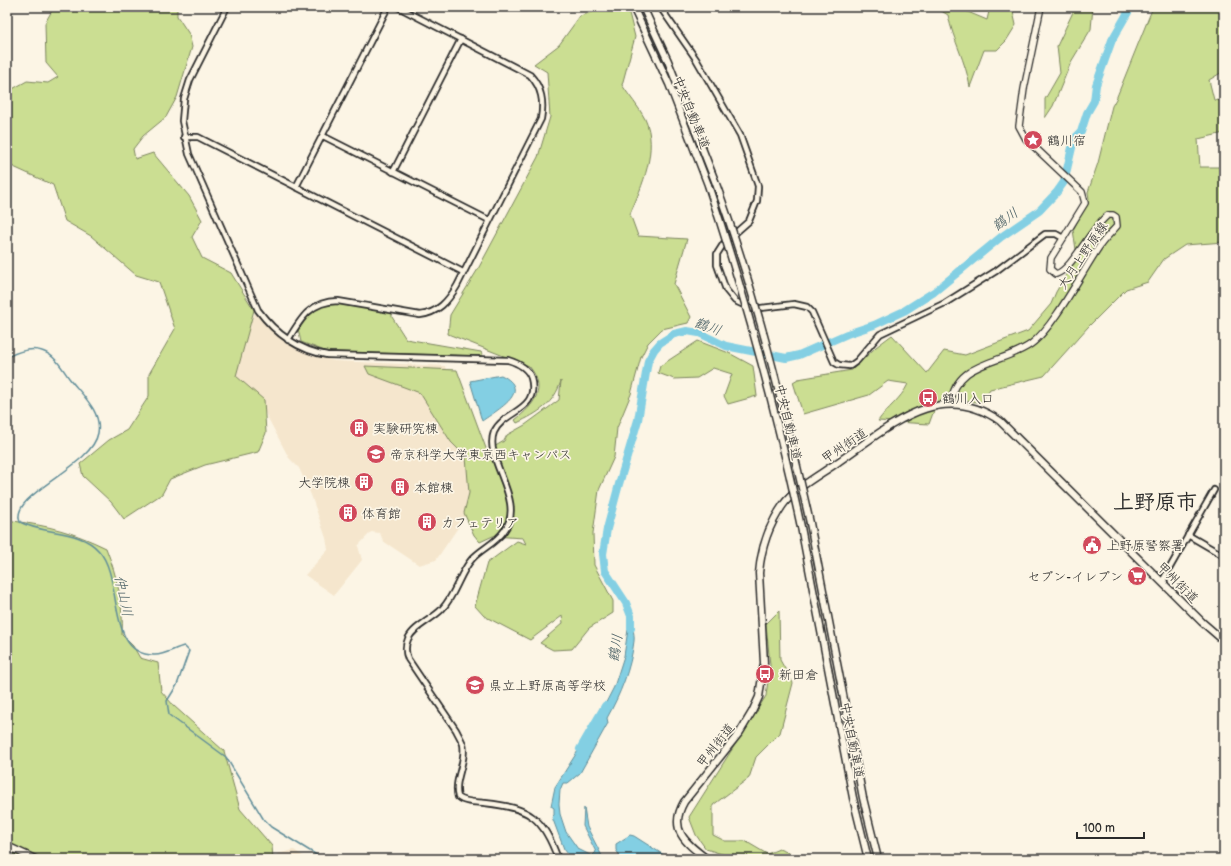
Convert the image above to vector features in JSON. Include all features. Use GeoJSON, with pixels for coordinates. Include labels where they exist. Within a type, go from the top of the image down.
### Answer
{"type":"FeatureCollection","features":[{"type":"Feature","properties":{"kind":"highway","name":"中央自動車道"},"geometry":{"type":"LineString","coordinates":[[633,7],[650,39],[669,84],[708,185],[732,253],[762,359],[801,527],[851,791],[868,859]]}},
{"type":"Feature","properties":{"kind":"highway","name":"中央自動車道"},"geometry":{"type":"LineString","coordinates":[[643,7],[668,61],[715,181],[737,246],[761,326],[787,422],[810,523],[863,798],[878,859]]}},
{"type":"Feature","properties":{"kind":"highway","name":"甲州街道"},"geometry":{"type":"LineString","coordinates":[[707,859],[682,837],[678,827],[678,817],[684,802],[749,719],[759,697],[764,663],[760,605],[760,561],[765,539],[773,522],[790,497],[812,480],[900,420],[916,411],[950,404],[959,404],[980,410],[1000,421],[1224,641]]}},
{"type":"Feature","properties":{"kind":"highway"},"geometry":{"type":"LineString","coordinates":[[7,846],[35,859]]}},
{"type":"Feature","properties":{"kind":"main road","name":"大月上野原線"},"geometry":{"type":"LineString","coordinates":[[950,404],[953,391],[963,374],[1016,352],[1036,340],[1061,307],[1100,244],[1116,226],[1116,217],[1113,215],[1108,215],[1102,219],[1065,270],[1056,274],[1050,270],[1049,264],[1051,258],[1085,203],[1082,192],[1026,139],[1018,126],[1041,7]]}},
{"type":"Feature","properties":{"kind":"street"},"geometry":{"type":"LineString","coordinates":[[227,7],[186,90],[182,114],[184,137],[189,154],[258,310],[269,325],[288,340],[310,351],[327,355],[508,360],[521,365],[529,375],[532,391],[528,401],[497,427],[493,437],[493,449],[511,506],[507,526],[500,536],[472,559],[447,604],[430,620],[411,634],[405,650],[408,659],[456,730],[463,745],[464,754],[457,790],[458,797],[464,800],[498,804],[531,816],[546,830],[558,859]]}},
{"type":"Feature","properties":{"kind":"street"},"geometry":{"type":"LineString","coordinates":[[296,187],[388,7]]}},
{"type":"Feature","properties":{"kind":"street"},"geometry":{"type":"LineString","coordinates":[[288,340],[306,312],[320,303],[329,301],[343,301],[412,314],[431,312],[447,301],[464,272],[541,119],[543,105],[542,96],[537,82],[526,72],[398,7]]}},
{"type":"Feature","properties":{"kind":"street"},"geometry":{"type":"LineString","coordinates":[[660,7],[696,59],[740,135],[758,186],[757,201],[748,221],[724,243],[717,254],[717,265],[726,290],[735,301],[752,309],[801,304],[807,307],[812,312],[834,362],[839,365],[850,366],[857,361],[875,338],[883,331],[945,303],[996,271],[1045,234],[1056,234],[1063,238]]}},
{"type":"Feature","properties":{"kind":"street"},"geometry":{"type":"LineString","coordinates":[[393,172],[461,39]]}},
{"type":"Feature","properties":{"kind":"street"},"geometry":{"type":"LineString","coordinates":[[323,136],[489,220]]}},
{"type":"Feature","properties":{"kind":"street"},"geometry":{"type":"LineString","coordinates":[[184,137],[198,137],[464,272]]}},
{"type":"Feature","properties":{"kind":"street"},"geometry":{"type":"LineString","coordinates":[[1165,584],[1164,578],[1214,490]]}},
{"type":"Feature","properties":{"kind":"street"},"geometry":{"type":"LineString","coordinates":[[1188,535],[1224,556]]}},
{"type":"Feature","properties":{"kind":"shaded area","name":"帝京科学大学東京西キャンパス"},"geometry":{"type":"Polygon","coordinates":[[[255,313],[282,339],[311,355],[335,361],[445,366],[465,451],[474,504],[436,560],[419,565],[383,541],[380,533],[371,532],[358,546],[362,560],[334,595],[305,575],[328,550],[326,538],[311,495],[299,468],[289,458],[260,403],[235,387],[236,344],[255,313]]]}},
{"type":"Feature","properties":{"kind":"shaded area"},"geometry":{"type":"Polygon","coordinates":[[[294,850],[307,859],[278,859],[277,854],[294,850]]]}},
{"type":"Feature","properties":{"kind":"green space"},"geometry":{"type":"Polygon","coordinates":[[[54,7],[177,7],[177,16],[189,34],[192,47],[177,97],[166,117],[143,136],[133,149],[135,159],[153,153],[189,196],[202,220],[192,237],[202,258],[231,273],[254,310],[236,376],[264,400],[266,433],[258,452],[205,465],[170,479],[162,494],[124,519],[111,502],[83,476],[80,464],[109,440],[127,430],[149,396],[149,374],[175,329],[159,282],[136,275],[91,236],[65,221],[53,185],[7,164],[7,92],[27,81],[48,83],[58,77],[46,63],[45,23],[54,7]]]}},
{"type":"Feature","properties":{"kind":"green space"},"geometry":{"type":"Polygon","coordinates":[[[619,7],[628,9],[635,37],[622,85],[645,119],[649,131],[650,143],[650,155],[644,180],[630,214],[638,236],[687,239],[674,284],[691,317],[688,323],[662,329],[648,343],[641,357],[631,394],[617,428],[614,457],[599,490],[593,533],[594,565],[613,601],[613,613],[589,628],[572,649],[553,650],[540,643],[563,623],[562,616],[530,640],[484,616],[475,606],[487,563],[517,541],[526,544],[523,538],[493,536],[480,542],[474,535],[464,513],[469,493],[466,457],[451,442],[420,393],[369,374],[365,366],[457,370],[487,451],[504,441],[507,435],[525,425],[559,400],[561,381],[550,402],[532,415],[517,423],[515,420],[528,408],[536,396],[538,382],[535,374],[529,366],[448,334],[450,315],[478,269],[538,157],[550,117],[547,72],[534,64],[559,45],[580,16],[598,10],[619,7]]]}},
{"type":"Feature","properties":{"kind":"green space"},"geometry":{"type":"Polygon","coordinates":[[[935,7],[956,7],[987,20],[990,7],[1012,7],[1016,25],[1006,41],[997,50],[984,50],[970,87],[966,69],[948,15],[935,7]]]}},
{"type":"Feature","properties":{"kind":"green space"},"geometry":{"type":"Polygon","coordinates":[[[1073,7],[1093,7],[1091,29],[1071,62],[1053,106],[1045,118],[1045,99],[1060,73],[1057,46],[1073,12],[1073,7]]]}},
{"type":"Feature","properties":{"kind":"green space"},"geometry":{"type":"Polygon","coordinates":[[[1153,7],[1224,7],[1224,71],[1209,80],[1214,100],[1224,101],[1224,133],[1198,139],[1200,167],[1224,167],[1224,242],[1185,245],[1164,259],[1148,282],[1126,289],[1088,327],[1044,376],[990,389],[981,402],[942,400],[933,413],[929,424],[878,421],[902,394],[908,384],[888,381],[869,395],[803,414],[793,382],[798,379],[852,370],[876,347],[892,335],[927,373],[944,351],[965,355],[1028,331],[1051,304],[1056,292],[1077,256],[1073,230],[1089,199],[1088,192],[1098,163],[1112,106],[1153,7]]]}},
{"type":"Feature","properties":{"kind":"green space"},"geometry":{"type":"Polygon","coordinates":[[[329,301],[392,311],[392,317],[406,339],[481,352],[483,356],[335,352],[325,351],[301,342],[297,324],[301,318],[329,301]]]}},
{"type":"Feature","properties":{"kind":"green space"},"geometry":{"type":"Polygon","coordinates":[[[698,341],[729,353],[753,366],[757,396],[728,404],[724,396],[732,374],[713,368],[697,378],[674,379],[658,373],[660,366],[698,341]]]}},
{"type":"Feature","properties":{"kind":"green space"},"geometry":{"type":"Polygon","coordinates":[[[7,515],[13,521],[61,530],[106,548],[119,591],[122,613],[122,635],[133,646],[140,658],[158,663],[161,691],[174,706],[224,751],[240,809],[272,846],[273,859],[7,859],[7,515]]]}},
{"type":"Feature","properties":{"kind":"green space"},"geometry":{"type":"Polygon","coordinates":[[[779,611],[780,660],[793,683],[780,733],[756,757],[749,778],[713,805],[713,835],[725,841],[745,841],[767,854],[779,849],[805,859],[738,859],[706,849],[696,835],[689,817],[766,696],[770,665],[766,624],[779,611]]]}},
{"type":"Feature","properties":{"kind":"water"},"geometry":{"type":"Polygon","coordinates":[[[501,375],[510,381],[514,387],[513,394],[510,400],[482,421],[470,381],[501,375]]]}},
{"type":"Feature","properties":{"kind":"water"},"geometry":{"type":"Polygon","coordinates":[[[630,616],[634,635],[633,651],[624,681],[607,718],[608,723],[580,773],[568,783],[563,783],[560,790],[560,814],[566,832],[578,849],[592,856],[596,852],[583,826],[584,808],[587,827],[603,858],[608,857],[609,859],[572,859],[564,849],[552,817],[554,815],[554,808],[551,806],[555,787],[595,724],[614,687],[624,656],[630,616]]]}},
{"type":"Feature","properties":{"kind":"water"},"geometry":{"type":"Polygon","coordinates":[[[630,835],[634,836],[670,859],[622,859],[616,850],[616,844],[630,835]]]}},
{"type":"Feature","properties":{"kind":"waterway","name":"鶴川"},"geometry":{"type":"LineString","coordinates":[[631,628],[631,616],[626,603],[605,571],[603,554],[607,529],[638,420],[648,361],[654,350],[660,343],[674,334],[687,331],[699,333],[726,346],[786,358],[799,355],[847,334],[874,325],[904,311],[934,292],[1001,237],[1039,211],[1057,192],[1064,182],[1074,139],[1081,132],[1087,113],[1094,101],[1096,85],[1112,40],[1131,7]]}},
{"type":"Feature","properties":{"kind":"waterway","name":"仲山川"},"geometry":{"type":"LineString","coordinates":[[7,357],[29,350],[38,350],[47,353],[58,362],[90,403],[97,417],[98,425],[98,433],[92,446],[82,458],[26,501],[20,512],[20,522],[40,529],[82,539],[99,551],[107,563],[122,630],[129,643],[139,652],[159,655],[184,646],[189,651],[177,685],[167,701],[169,715],[226,757],[264,820],[271,827],[323,859]]}},
{"type":"Feature","properties":{"kind":"waterway","name":"鶴川"},"geometry":{"type":"LineString","coordinates":[[580,749],[605,706]]}},
{"type":"Feature","properties":{"kind":"place","name":"鶴川宿"},"geometry":{"type":"Point","coordinates":[1033,140]}},
{"type":"Feature","properties":{"kind":"place","name":"鶴川入口"},"geometry":{"type":"Point","coordinates":[928,398]}},
{"type":"Feature","properties":{"kind":"place","name":"実験研究棟"},"geometry":{"type":"Point","coordinates":[359,428]}},
{"type":"Feature","properties":{"kind":"place","name":"帝京科学大学東京西キャンパス"},"geometry":{"type":"Point","coordinates":[376,454]}},
{"type":"Feature","properties":{"kind":"place","name":"大学院棟"},"geometry":{"type":"Point","coordinates":[364,482]}},
{"type":"Feature","properties":{"kind":"place","name":"本館棟"},"geometry":{"type":"Point","coordinates":[400,487]}},
{"type":"Feature","properties":{"kind":"place","name":"体育館"},"geometry":{"type":"Point","coordinates":[348,513]}},
{"type":"Feature","properties":{"kind":"place","name":"カフェテリア"},"geometry":{"type":"Point","coordinates":[427,522]}},
{"type":"Feature","properties":{"kind":"place","name":"上野原警察署"},"geometry":{"type":"Point","coordinates":[1092,545]}},
{"type":"Feature","properties":{"kind":"place","name":"セブン-イレブン"},"geometry":{"type":"Point","coordinates":[1137,576]}},
{"type":"Feature","properties":{"kind":"place","name":"新田倉"},"geometry":{"type":"Point","coordinates":[765,674]}},
{"type":"Feature","properties":{"kind":"place","name":"県立上野原高等学校"},"geometry":{"type":"Point","coordinates":[475,685]}},
{"type":"Feature","properties":{"kind":"district","name":"上野原市"},"geometry":{"type":"Point","coordinates":[1155,502]}}]}
